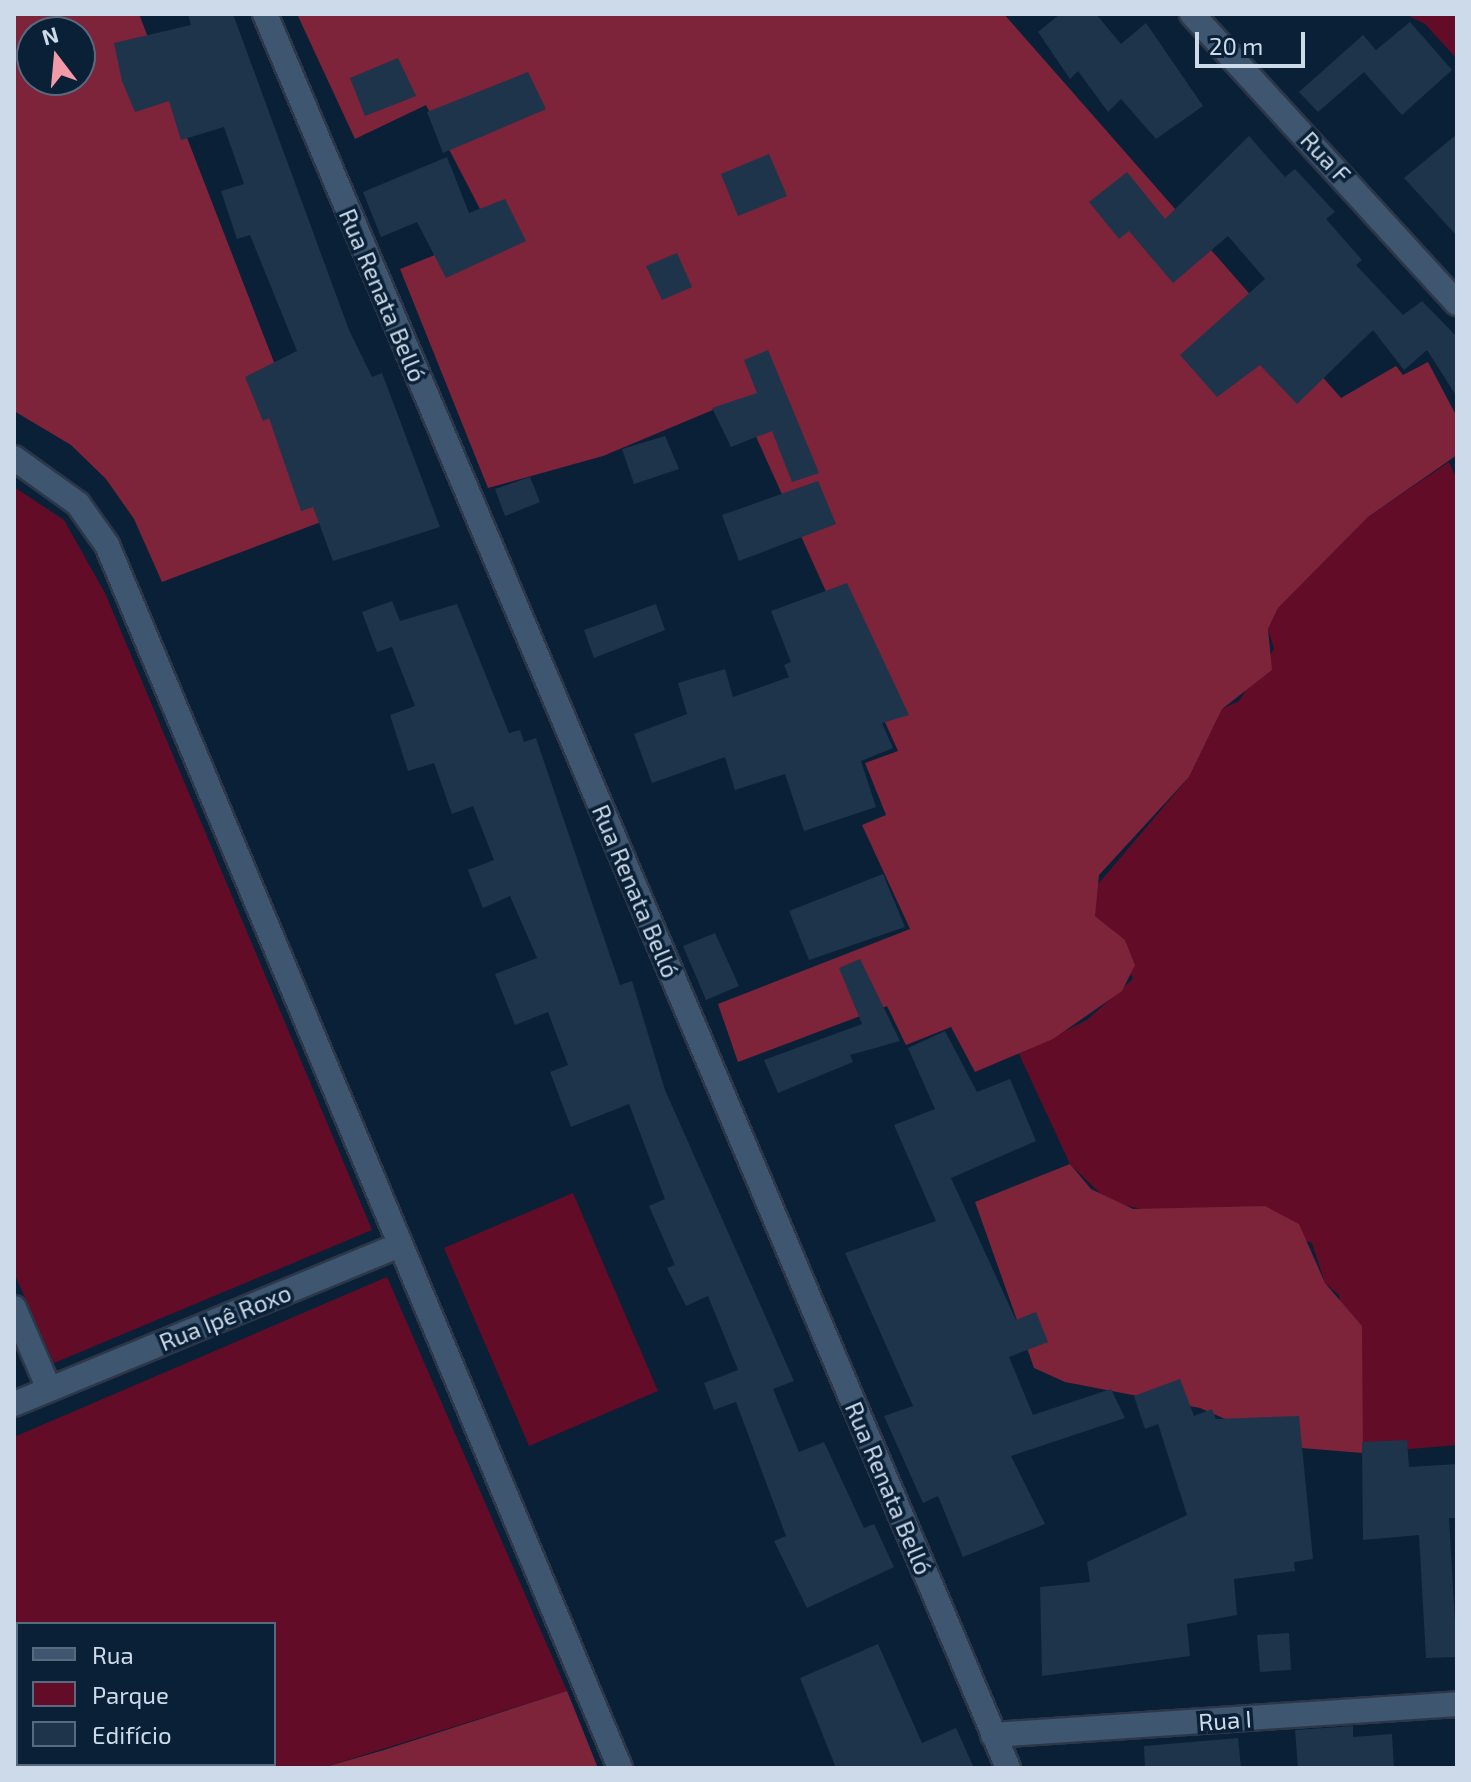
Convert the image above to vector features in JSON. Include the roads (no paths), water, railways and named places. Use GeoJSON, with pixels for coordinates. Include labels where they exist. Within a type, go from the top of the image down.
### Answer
{"type":"FeatureCollection","features":[{"type":"Feature","properties":{"kind":"street","name":"Rua Renata Belló"},"geometry":{"type":"LineString","coordinates":[[265,14],[1008,1768]]}},
{"type":"Feature","properties":{"kind":"street","name":"Rua F"},"geometry":{"type":"LineString","coordinates":[[1192,14],[1457,303]]}},
{"type":"Feature","properties":{"kind":"street"},"geometry":{"type":"LineString","coordinates":[[14,458],[78,504],[107,545],[620,1768]]}},
{"type":"Feature","properties":{"kind":"street","name":"Rua Ipê Roxo"},"geometry":{"type":"LineString","coordinates":[[14,1404],[400,1245]]}},
{"type":"Feature","properties":{"kind":"street"},"geometry":{"type":"LineString","coordinates":[[14,1308],[49,1389]]}},
{"type":"Feature","properties":{"kind":"street","name":"Rua I"},"geometry":{"type":"LineString","coordinates":[[993,1735],[1457,1704]]}}]}
